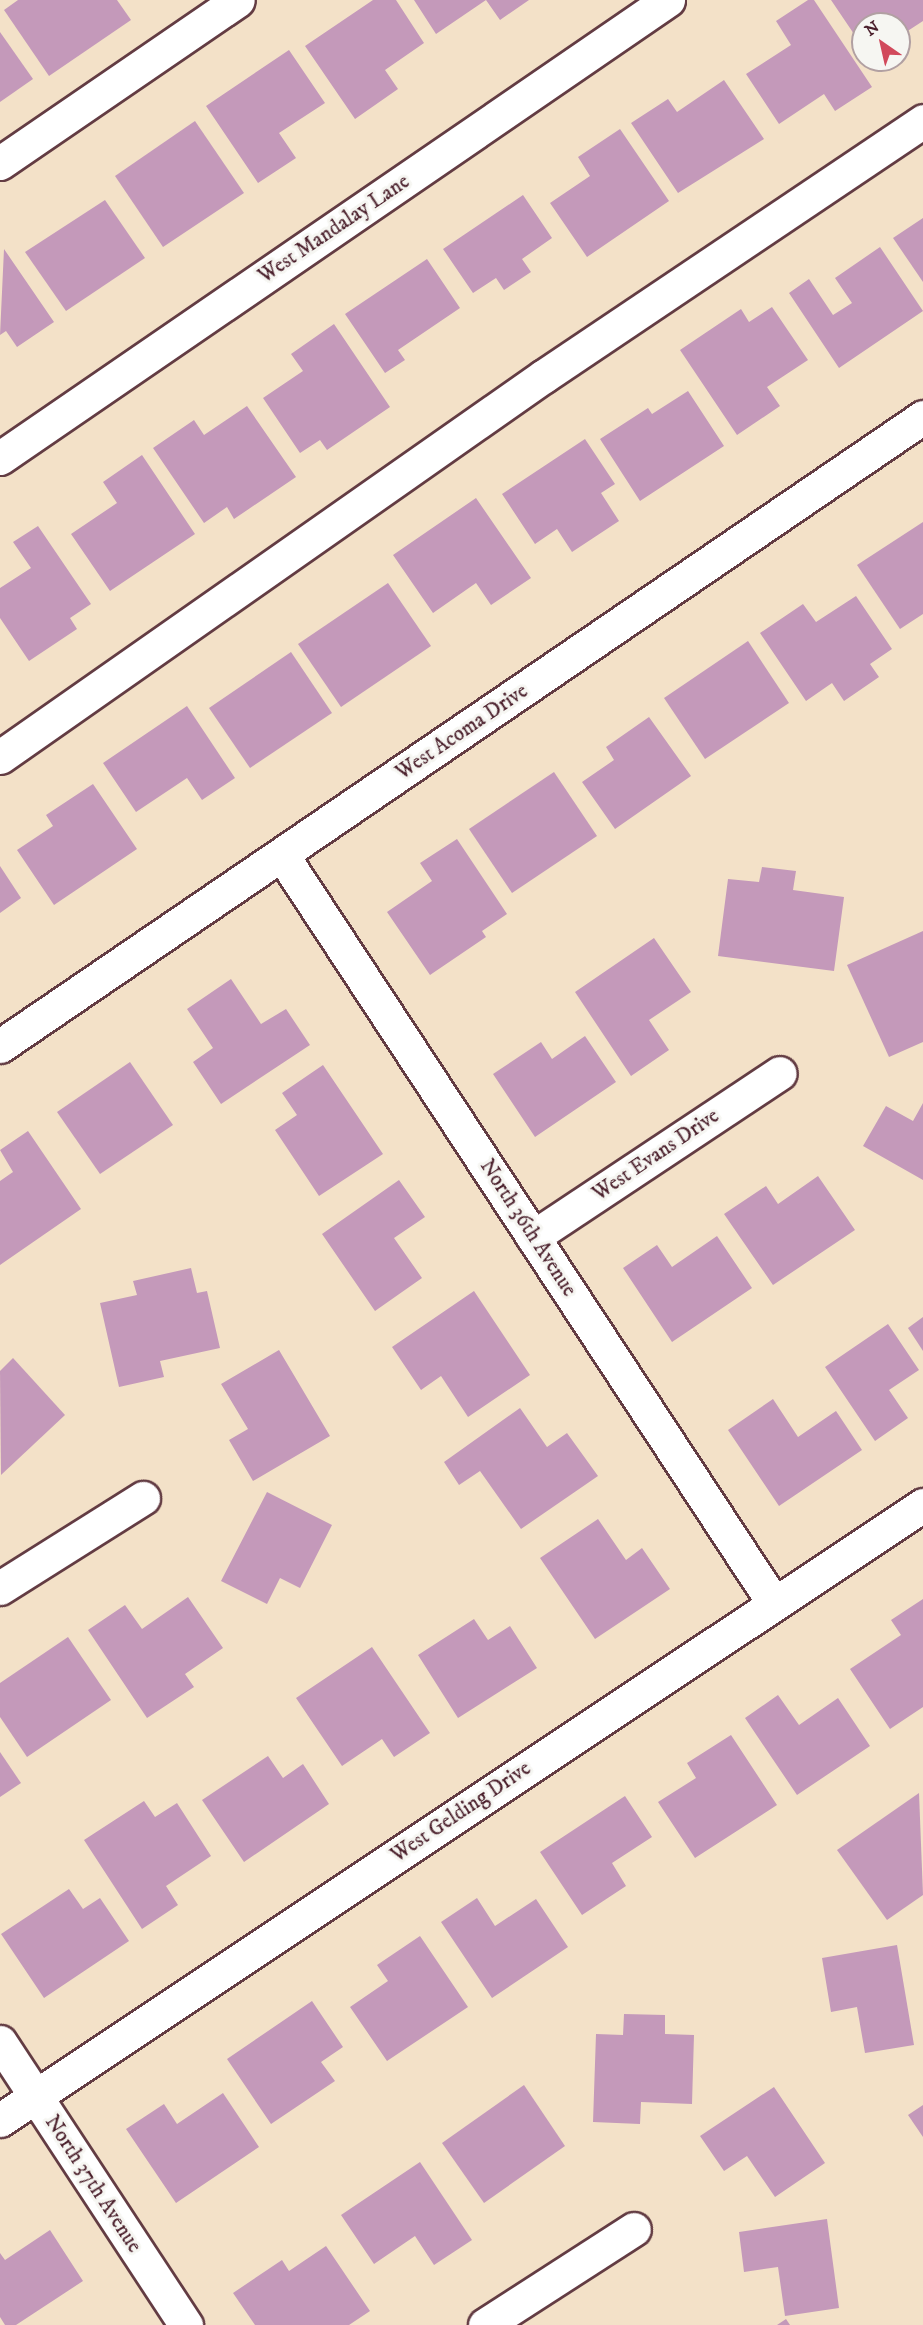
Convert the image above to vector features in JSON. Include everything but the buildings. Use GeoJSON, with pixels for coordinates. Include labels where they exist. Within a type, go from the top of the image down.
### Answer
{"type":"FeatureCollection","features":[{"type":"Feature","properties":{"kind":"street"},"geometry":{"type":"LineString","coordinates":[[0,163],[238,0]]}},
{"type":"Feature","properties":{"kind":"street","name":"West Mandalay Lane"},"geometry":{"type":"LineString","coordinates":[[0,458],[668,0]]}},
{"type":"Feature","properties":{"kind":"street"},"geometry":{"type":"LineString","coordinates":[[0,757],[544,376],[923,121]]}},
{"type":"Feature","properties":{"kind":"street","name":"West Acoma Drive"},"geometry":{"type":"LineString","coordinates":[[0,1046],[923,417]]}},
{"type":"Feature","properties":{"kind":"street","name":"North 36th Avenue"},"geometry":{"type":"LineString","coordinates":[[282,855],[773,1602]]}},
{"type":"Feature","properties":{"kind":"street","name":"West Evans Drive"},"geometry":{"type":"LineString","coordinates":[[533,1237],[780,1073]]}},
{"type":"Feature","properties":{"kind":"street"},"geometry":{"type":"LineString","coordinates":[[0,1588],[143,1498]]}},
{"type":"Feature","properties":{"kind":"street","name":"West Gelding Drive"},"geometry":{"type":"LineString","coordinates":[[0,2120],[773,1602],[923,1505]]}},
{"type":"Feature","properties":{"kind":"street","name":"North 37th Avenue"},"geometry":{"type":"LineString","coordinates":[[0,2042],[186,2325]]}},
{"type":"Feature","properties":{"kind":"street"},"geometry":{"type":"LineString","coordinates":[[485,2325],[634,2229]]}}]}
